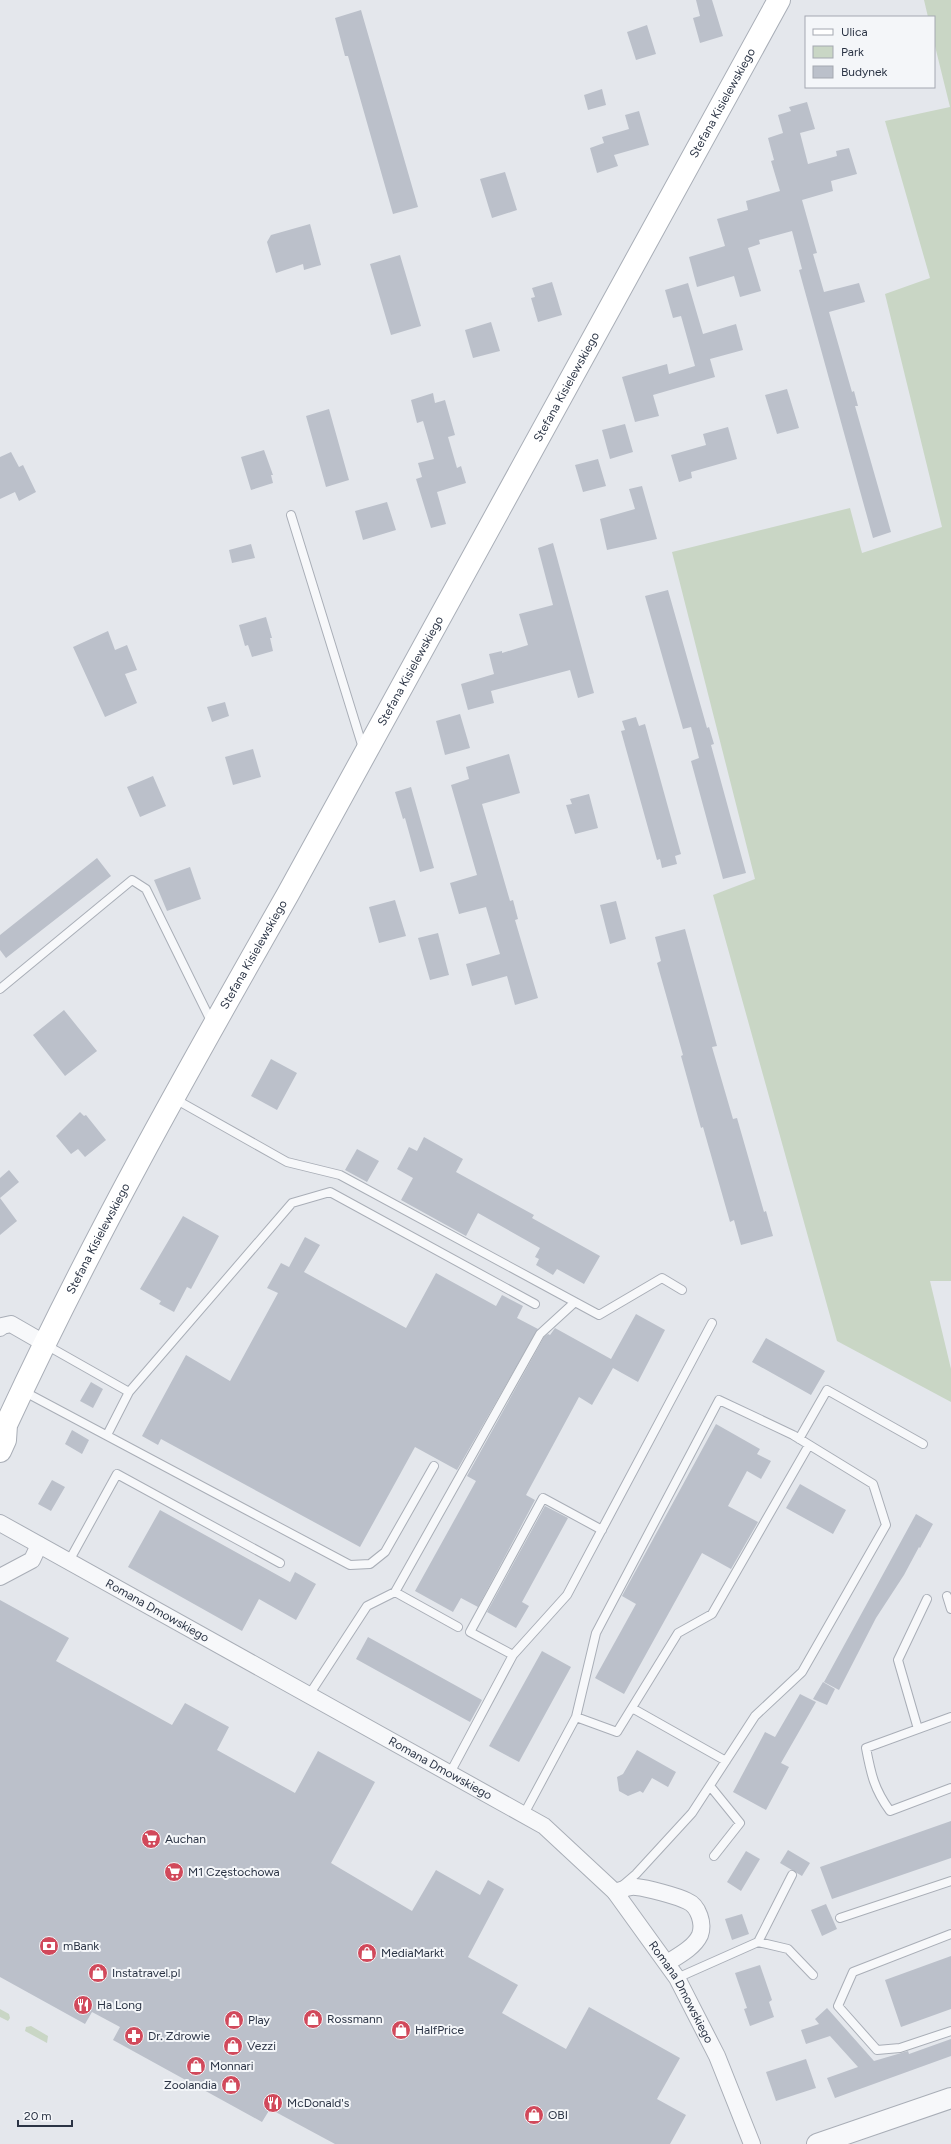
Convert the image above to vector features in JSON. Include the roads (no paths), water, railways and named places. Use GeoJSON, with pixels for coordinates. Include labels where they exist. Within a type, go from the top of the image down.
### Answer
{"type":"FeatureCollection","features":[{"type":"Feature","properties":{"kind":"main road","name":"Stefana Kisielewskiego"},"geometry":{"type":"LineString","coordinates":[[0,1451],[5,1440],[3,1427],[44,1344],[174,1098],[779,0]]}},
{"type":"Feature","properties":{"kind":"street"},"geometry":{"type":"LineString","coordinates":[[1,1326],[11,1324],[44,1344]]}},
{"type":"Feature","properties":{"kind":"street","name":"Romana Dmowskiego"},"geometry":{"type":"LineString","coordinates":[[0,1523],[544,1826],[615,1892],[677,1978],[716,2056],[752,2144]]}},
{"type":"Feature","properties":{"kind":"street"},"geometry":{"type":"LineString","coordinates":[[0,1577],[32,1560],[39,1545]]}},
{"type":"Feature","properties":{"kind":"street"},"geometry":{"type":"LineString","coordinates":[[615,1892],[635,1887],[688,1901],[699,1913],[702,1926],[699,1936],[691,1947],[667,1963]]}},
{"type":"Feature","properties":{"kind":"street"},"geometry":{"type":"LineString","coordinates":[[817,2144],[951,2098]]}},
{"type":"Feature","properties":{"kind":"lane"},"geometry":{"type":"LineString","coordinates":[[291,515],[364,753]]}},
{"type":"Feature","properties":{"kind":"lane"},"geometry":{"type":"LineString","coordinates":[[0,989],[132,880],[146,890],[213,1026]]}},
{"type":"Feature","properties":{"kind":"lane"},"geometry":{"type":"LineString","coordinates":[[174,1098],[287,1162],[340,1175],[599,1315],[662,1278],[682,1290]]}},
{"type":"Feature","properties":{"kind":"lane"},"geometry":{"type":"LineString","coordinates":[[106,1435],[129,1392],[292,1203],[330,1192],[535,1304]]}},
{"type":"Feature","properties":{"kind":"lane"},"geometry":{"type":"LineString","coordinates":[[309,1695],[368,1606],[395,1592],[540,1334],[575,1302]]}},
{"type":"Feature","properties":{"kind":"lane"},"geometry":{"type":"LineString","coordinates":[[450,1773],[513,1655],[567,1595],[712,1322]]}},
{"type":"Feature","properties":{"kind":"lane"},"geometry":{"type":"LineString","coordinates":[[44,1344],[129,1392]]}},
{"type":"Feature","properties":{"kind":"lane"},"geometry":{"type":"LineString","coordinates":[[22,1390],[350,1565],[370,1564],[386,1552],[434,1466]]}},
{"type":"Feature","properties":{"kind":"lane"},"geometry":{"type":"LineString","coordinates":[[799,1439],[827,1390],[923,1444]]}},
{"type":"Feature","properties":{"kind":"lane"},"geometry":{"type":"LineString","coordinates":[[524,1814],[576,1717],[596,1632],[719,1400],[799,1439],[873,1484],[886,1525],[802,1672],[755,1716],[687,1819],[636,1874],[615,1892]]}},
{"type":"Feature","properties":{"kind":"lane"},"geometry":{"type":"LineString","coordinates":[[576,1717],[617,1732],[678,1633],[712,1614],[809,1445]]}},
{"type":"Feature","properties":{"kind":"lane"},"geometry":{"type":"LineString","coordinates":[[69,1561],[117,1474],[280,1563]]}},
{"type":"Feature","properties":{"kind":"lane"},"geometry":{"type":"LineString","coordinates":[[513,1655],[470,1632],[542,1498],[602,1530]]}},
{"type":"Feature","properties":{"kind":"lane"},"geometry":{"type":"LineString","coordinates":[[395,1592],[458,1627]]}},
{"type":"Feature","properties":{"kind":"lane"},"geometry":{"type":"LineString","coordinates":[[947,1596],[951,1609]]}},
{"type":"Feature","properties":{"kind":"lane"},"geometry":{"type":"LineString","coordinates":[[918,1729],[898,1660],[927,1598]]}},
{"type":"Feature","properties":{"kind":"lane"},"geometry":{"type":"LineString","coordinates":[[632,1708],[726,1761]]}},
{"type":"Feature","properties":{"kind":"lane"},"geometry":{"type":"LineString","coordinates":[[951,1716],[866,1748],[878,1795],[890,1811],[951,1788]]}},
{"type":"Feature","properties":{"kind":"lane"},"geometry":{"type":"LineString","coordinates":[[710,1786],[740,1823],[714,1856]]}},
{"type":"Feature","properties":{"kind":"lane"},"geometry":{"type":"LineString","coordinates":[[758,1942],[792,1875]]}},
{"type":"Feature","properties":{"kind":"lane"},"geometry":{"type":"LineString","coordinates":[[840,1918],[951,1881]]}},
{"type":"Feature","properties":{"kind":"lane"},"geometry":{"type":"LineString","coordinates":[[951,1934],[853,1972],[838,2006],[877,2050],[900,2048],[951,2031]]}},
{"type":"Feature","properties":{"kind":"lane"},"geometry":{"type":"LineString","coordinates":[[677,1978],[758,1942],[788,1949],[813,1975]]}},
{"type":"Feature","properties":{"kind":"place","name":"Auchan"},"geometry":{"type":"Point","coordinates":[151,1839]}},
{"type":"Feature","properties":{"kind":"place","name":"M1 Częstochowa"},"geometry":{"type":"Point","coordinates":[174,1872]}},
{"type":"Feature","properties":{"kind":"place","name":"mBank"},"geometry":{"type":"Point","coordinates":[49,1946]}},
{"type":"Feature","properties":{"kind":"place","name":"MediaMarkt"},"geometry":{"type":"Point","coordinates":[367,1953]}},
{"type":"Feature","properties":{"kind":"place","name":"Instatravel.pl"},"geometry":{"type":"Point","coordinates":[98,1973]}},
{"type":"Feature","properties":{"kind":"place","name":"Ha Long"},"geometry":{"type":"Point","coordinates":[83,2005]}},
{"type":"Feature","properties":{"kind":"place","name":"Rossmann"},"geometry":{"type":"Point","coordinates":[313,2019]}},
{"type":"Feature","properties":{"kind":"place","name":"Play"},"geometry":{"type":"Point","coordinates":[234,2020]}},
{"type":"Feature","properties":{"kind":"place","name":"HalfPrice"},"geometry":{"type":"Point","coordinates":[401,2030]}},
{"type":"Feature","properties":{"kind":"place","name":"Dr. Zdrowie"},"geometry":{"type":"Point","coordinates":[134,2036]}},
{"type":"Feature","properties":{"kind":"place","name":"Vezzi"},"geometry":{"type":"Point","coordinates":[233,2046]}},
{"type":"Feature","properties":{"kind":"place","name":"Monnari"},"geometry":{"type":"Point","coordinates":[196,2066]}},
{"type":"Feature","properties":{"kind":"place","name":"Zoolandia"},"geometry":{"type":"Point","coordinates":[231,2085]}},
{"type":"Feature","properties":{"kind":"place","name":"McDonald's"},"geometry":{"type":"Point","coordinates":[273,2103]}},
{"type":"Feature","properties":{"kind":"place","name":"OBI"},"geometry":{"type":"Point","coordinates":[534,2115]}}]}
